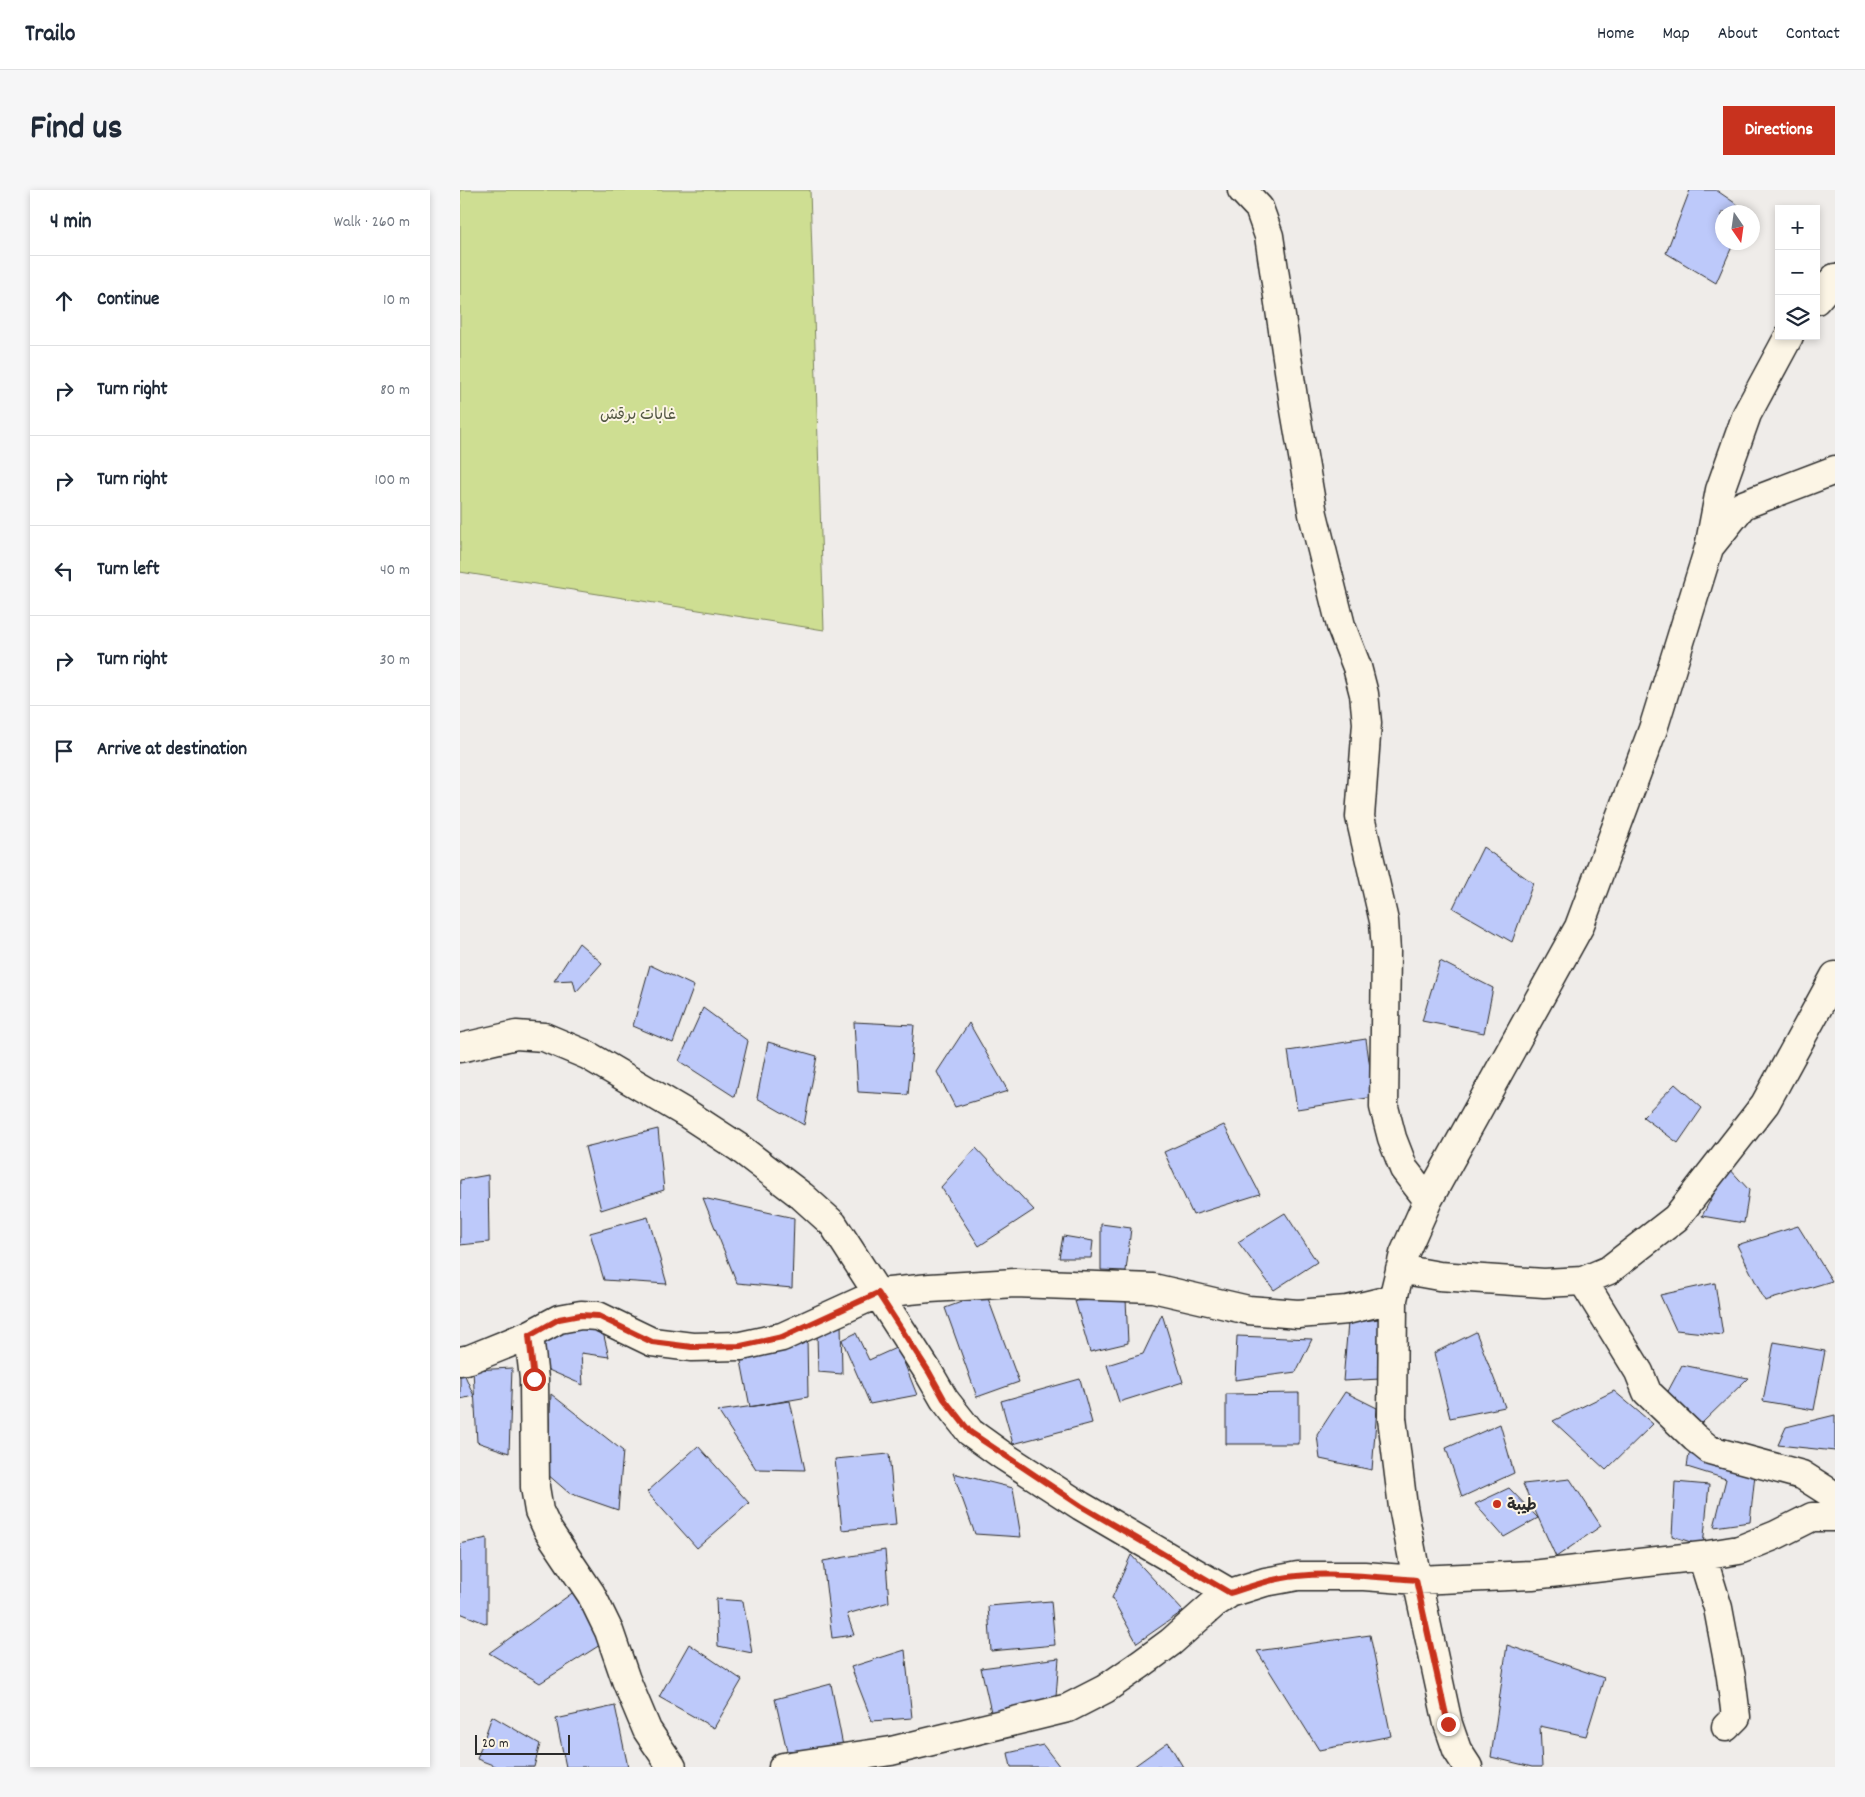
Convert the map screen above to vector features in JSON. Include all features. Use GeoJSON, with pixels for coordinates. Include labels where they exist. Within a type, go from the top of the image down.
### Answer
{"type":"FeatureCollection","features":[{"type":"Feature","properties":{"kind":"street"},"geometry":{"type":"LineString","coordinates":[[1242,190],[1259,208],[1269,236],[1294,404],[1313,514],[1341,626],[1357,667],[1364,694],[1367,723],[1360,818],[1384,921],[1386,951],[1384,1107],[1392,1138],[1404,1169],[1428,1200]]}},
{"type":"Feature","properties":{"kind":"street"},"geometry":{"type":"LineString","coordinates":[[1820,295],[1835,278]]}},
{"type":"Feature","properties":{"kind":"street"},"geometry":{"type":"LineString","coordinates":[[1468,1767],[1458,1750],[1448,1724],[1416,1580],[1403,1506],[1392,1418],[1393,1299],[1404,1254],[1428,1200],[1579,927],[1653,729],[1709,548],[1720,490],[1747,414],[1787,340]]}},
{"type":"Feature","properties":{"kind":"street"},"geometry":{"type":"LineString","coordinates":[[1709,548],[1743,505],[1835,470]]}},
{"type":"Feature","properties":{"kind":"street"},"geometry":{"type":"LineString","coordinates":[[1400,1269],[1439,1276],[1544,1283],[1583,1281],[1609,1270],[1676,1218],[1764,1104],[1835,976]]}},
{"type":"Feature","properties":{"kind":"street"},"geometry":{"type":"LineString","coordinates":[[460,1048],[516,1035],[544,1037],[587,1055],[689,1115],[738,1148],[802,1196],[833,1224],[929,1372],[944,1399],[970,1432],[1081,1506],[1230,1593]]}},
{"type":"Feature","properties":{"kind":"street"},"geometry":{"type":"LineString","coordinates":[[1583,1281],[1639,1372],[1647,1392],[1695,1438],[1710,1450],[1802,1475],[1835,1496]]}},
{"type":"Feature","properties":{"kind":"street"},"geometry":{"type":"LineString","coordinates":[[460,1361],[470,1359],[529,1336],[559,1319],[580,1315],[598,1316],[652,1342],[692,1347],[741,1346],[782,1337],[878,1293],[930,1288],[1015,1283],[1153,1288],[1248,1310],[1298,1314],[1347,1310],[1393,1299]]}},
{"type":"Feature","properties":{"kind":"street"},"geometry":{"type":"LineString","coordinates":[[529,1336],[534,1379],[535,1487],[539,1510],[548,1530],[591,1594],[609,1631],[626,1680],[647,1730],[672,1767]]}},
{"type":"Feature","properties":{"kind":"street"},"geometry":{"type":"LineString","coordinates":[[783,1767],[898,1759],[1068,1708],[1105,1689],[1134,1669],[1230,1593],[1265,1582],[1298,1576],[1364,1576],[1416,1580],[1532,1575],[1702,1556],[1740,1550],[1812,1517],[1835,1517]]}},
{"type":"Feature","properties":{"kind":"street"},"geometry":{"type":"LineString","coordinates":[[1702,1556],[1718,1608],[1731,1677],[1736,1717],[1726,1727]]}},
{"type":"Feature","properties":{"kind":"green space","name":"غابات برقش"},"geometry":{"type":"Polygon","coordinates":[[[460,190],[810,190],[824,630],[460,572],[460,190]]]}},
{"type":"Feature","properties":{"kind":"building"},"geometry":{"type":"Polygon","coordinates":[[[1690,190],[1716,190],[1738,205],[1715,205],[1715,250],[1730,250],[1716,283],[1666,253],[1690,190]]]}},
{"type":"Feature","properties":{"kind":"building"},"geometry":{"type":"Polygon","coordinates":[[[1483,847],[1533,883],[1512,942],[1453,908],[1483,847]]]}},
{"type":"Feature","properties":{"kind":"building"},"geometry":{"type":"Polygon","coordinates":[[[579,943],[602,963],[576,992],[573,980],[554,981],[579,943]]]}},
{"type":"Feature","properties":{"kind":"building"},"geometry":{"type":"Polygon","coordinates":[[[1440,961],[1493,988],[1484,1033],[1422,1021],[1440,961]]]}},
{"type":"Feature","properties":{"kind":"building"},"geometry":{"type":"Polygon","coordinates":[[[650,965],[694,986],[673,1043],[633,1026],[650,965]]]}},
{"type":"Feature","properties":{"kind":"building"},"geometry":{"type":"Polygon","coordinates":[[[703,1008],[748,1041],[735,1097],[679,1061],[703,1008]]]}},
{"type":"Feature","properties":{"kind":"building"},"geometry":{"type":"Polygon","coordinates":[[[854,1022],[914,1025],[908,1095],[858,1092],[854,1022]]]}},
{"type":"Feature","properties":{"kind":"building"},"geometry":{"type":"Polygon","coordinates":[[[969,1023],[1008,1091],[955,1107],[937,1072],[969,1023]]]}},
{"type":"Feature","properties":{"kind":"building"},"geometry":{"type":"Polygon","coordinates":[[[1366,1039],[1374,1097],[1297,1109],[1288,1051],[1366,1039]]]}},
{"type":"Feature","properties":{"kind":"building"},"geometry":{"type":"Polygon","coordinates":[[[768,1042],[817,1056],[804,1125],[757,1098],[768,1042]]]}},
{"type":"Feature","properties":{"kind":"building"},"geometry":{"type":"Polygon","coordinates":[[[1675,1084],[1702,1108],[1678,1143],[1643,1117],[1675,1084]]]}},
{"type":"Feature","properties":{"kind":"building"},"geometry":{"type":"Polygon","coordinates":[[[1224,1125],[1260,1194],[1193,1215],[1164,1152],[1224,1125]]]}},
{"type":"Feature","properties":{"kind":"building"},"geometry":{"type":"Polygon","coordinates":[[[658,1129],[664,1190],[601,1210],[585,1147],[658,1129]]]}},
{"type":"Feature","properties":{"kind":"building"},"geometry":{"type":"Polygon","coordinates":[[[976,1148],[1034,1210],[979,1246],[941,1187],[976,1148]]]}},
{"type":"Feature","properties":{"kind":"building"},"geometry":{"type":"Polygon","coordinates":[[[1728,1167],[1749,1190],[1744,1223],[1702,1216],[1728,1167]]]}},
{"type":"Feature","properties":{"kind":"building"},"geometry":{"type":"Polygon","coordinates":[[[488,1175],[489,1242],[460,1245],[460,1180],[488,1175]]]}},
{"type":"Feature","properties":{"kind":"building"},"geometry":{"type":"Polygon","coordinates":[[[703,1198],[794,1218],[792,1288],[737,1283],[703,1198]]]}},
{"type":"Feature","properties":{"kind":"building"},"geometry":{"type":"Polygon","coordinates":[[[1285,1213],[1317,1262],[1274,1290],[1238,1242],[1285,1213]]]}},
{"type":"Feature","properties":{"kind":"building"},"geometry":{"type":"Polygon","coordinates":[[[648,1217],[667,1284],[604,1280],[590,1233],[648,1217]]]}},
{"type":"Feature","properties":{"kind":"building"},"geometry":{"type":"Polygon","coordinates":[[[1101,1224],[1131,1228],[1126,1271],[1101,1270],[1101,1224]]]}},
{"type":"Feature","properties":{"kind":"building"},"geometry":{"type":"Polygon","coordinates":[[[1798,1226],[1832,1281],[1765,1301],[1737,1245],[1798,1226]]]}},
{"type":"Feature","properties":{"kind":"building"},"geometry":{"type":"Polygon","coordinates":[[[1063,1236],[1093,1241],[1091,1258],[1059,1258],[1063,1236]]]}},
{"type":"Feature","properties":{"kind":"building"},"geometry":{"type":"Polygon","coordinates":[[[1715,1283],[1723,1335],[1676,1330],[1660,1295],[1715,1283]]]}},
{"type":"Feature","properties":{"kind":"building"},"geometry":{"type":"Polygon","coordinates":[[[986,1293],[1019,1382],[977,1397],[945,1308],[986,1293]]]}},
{"type":"Feature","properties":{"kind":"building"},"geometry":{"type":"Polygon","coordinates":[[[1126,1299],[1128,1343],[1090,1352],[1075,1301],[1126,1299]]]}},
{"type":"Feature","properties":{"kind":"building"},"geometry":{"type":"Polygon","coordinates":[[[1162,1314],[1183,1382],[1119,1402],[1107,1365],[1143,1354],[1162,1314]]]}},
{"type":"Feature","properties":{"kind":"building"},"geometry":{"type":"Polygon","coordinates":[[[1379,1319],[1380,1379],[1343,1381],[1348,1323],[1379,1319]]]}},
{"type":"Feature","properties":{"kind":"building"},"geometry":{"type":"Polygon","coordinates":[[[841,1322],[842,1374],[818,1372],[817,1334],[841,1322]]]}},
{"type":"Feature","properties":{"kind":"building"},"geometry":{"type":"Polygon","coordinates":[[[559,1328],[602,1328],[609,1357],[581,1353],[583,1385],[544,1368],[543,1343],[559,1328]]]}},
{"type":"Feature","properties":{"kind":"building"},"geometry":{"type":"Polygon","coordinates":[[[1476,1332],[1505,1407],[1450,1418],[1434,1353],[1476,1332]]]}},
{"type":"Feature","properties":{"kind":"building"},"geometry":{"type":"Polygon","coordinates":[[[856,1333],[869,1360],[898,1347],[917,1395],[870,1404],[842,1340],[856,1333]]]}},
{"type":"Feature","properties":{"kind":"building"},"geometry":{"type":"Polygon","coordinates":[[[1237,1336],[1312,1339],[1296,1372],[1235,1380],[1237,1336]]]}},
{"type":"Feature","properties":{"kind":"building"},"geometry":{"type":"Polygon","coordinates":[[[807,1337],[808,1397],[750,1407],[740,1356],[807,1337]]]}},
{"type":"Feature","properties":{"kind":"building"},"geometry":{"type":"Polygon","coordinates":[[[1774,1342],[1825,1351],[1814,1410],[1763,1401],[1774,1342]]]}},
{"type":"Feature","properties":{"kind":"building"},"geometry":{"type":"Polygon","coordinates":[[[1682,1365],[1748,1378],[1700,1425],[1666,1395],[1682,1365]]]}},
{"type":"Feature","properties":{"kind":"building"},"geometry":{"type":"Polygon","coordinates":[[[512,1368],[509,1453],[477,1442],[473,1370],[512,1368]]]}},
{"type":"Feature","properties":{"kind":"building"},"geometry":{"type":"Polygon","coordinates":[[[463,1371],[474,1396],[460,1399],[460,1372],[463,1371]]]}},
{"type":"Feature","properties":{"kind":"building"},"geometry":{"type":"Polygon","coordinates":[[[1080,1379],[1092,1423],[1013,1444],[1001,1401],[1080,1379]]]}},
{"type":"Feature","properties":{"kind":"building"},"geometry":{"type":"Polygon","coordinates":[[[1614,1391],[1653,1424],[1606,1470],[1553,1421],[1614,1391]]]}},
{"type":"Feature","properties":{"kind":"building"},"geometry":{"type":"Polygon","coordinates":[[[1345,1392],[1377,1408],[1372,1470],[1320,1459],[1317,1435],[1345,1392]]]}},
{"type":"Feature","properties":{"kind":"building"},"geometry":{"type":"Polygon","coordinates":[[[1299,1393],[1299,1444],[1226,1444],[1226,1394],[1299,1393]]]}},
{"type":"Feature","properties":{"kind":"building"},"geometry":{"type":"Polygon","coordinates":[[[551,1394],[623,1451],[618,1510],[569,1493],[547,1474],[551,1394]]]}},
{"type":"Feature","properties":{"kind":"building"},"geometry":{"type":"Polygon","coordinates":[[[790,1401],[805,1470],[756,1469],[718,1411],[790,1401]]]}},
{"type":"Feature","properties":{"kind":"building"},"geometry":{"type":"Polygon","coordinates":[[[1835,1415],[1835,1451],[1778,1445],[1786,1427],[1835,1415]]]}},
{"type":"Feature","properties":{"kind":"building"},"geometry":{"type":"Polygon","coordinates":[[[1500,1424],[1514,1473],[1462,1497],[1446,1448],[1500,1424]]]}},
{"type":"Feature","properties":{"kind":"building"},"geometry":{"type":"Polygon","coordinates":[[[698,1446],[749,1503],[697,1548],[647,1492],[698,1446]]]}},
{"type":"Feature","properties":{"kind":"building"},"geometry":{"type":"Polygon","coordinates":[[[889,1454],[896,1525],[842,1530],[835,1459],[889,1454]]]}},
{"type":"Feature","properties":{"kind":"building"},"geometry":{"type":"Polygon","coordinates":[[[1689,1454],[1755,1474],[1750,1522],[1714,1527],[1726,1479],[1687,1467],[1689,1454]]]}},
{"type":"Feature","properties":{"kind":"building"},"geometry":{"type":"Polygon","coordinates":[[[953,1473],[1013,1488],[1021,1537],[975,1534],[953,1473]]]}},
{"type":"Feature","properties":{"kind":"building"},"geometry":{"type":"Polygon","coordinates":[[[1570,1479],[1601,1526],[1556,1557],[1523,1484],[1570,1479]]]}},
{"type":"Feature","properties":{"kind":"building"},"geometry":{"type":"Polygon","coordinates":[[[1675,1482],[1709,1485],[1703,1546],[1672,1536],[1675,1482]]]}},
{"type":"Feature","properties":{"kind":"building"},"geometry":{"type":"Polygon","coordinates":[[[1509,1488],[1538,1518],[1504,1537],[1475,1504],[1509,1488]]]}},
{"type":"Feature","properties":{"kind":"building"},"geometry":{"type":"Polygon","coordinates":[[[487,1538],[487,1624],[460,1613],[460,1544],[487,1538]]]}},
{"type":"Feature","properties":{"kind":"building"},"geometry":{"type":"Polygon","coordinates":[[[885,1550],[889,1602],[847,1614],[854,1635],[832,1638],[823,1561],[885,1550]]]}},
{"type":"Feature","properties":{"kind":"building"},"geometry":{"type":"Polygon","coordinates":[[[1131,1555],[1183,1611],[1137,1643],[1112,1598],[1131,1555]]]}},
{"type":"Feature","properties":{"kind":"building"},"geometry":{"type":"Polygon","coordinates":[[[575,1591],[600,1645],[540,1683],[489,1653],[575,1591]]]}},
{"type":"Feature","properties":{"kind":"building"},"geometry":{"type":"Polygon","coordinates":[[[716,1599],[743,1601],[752,1653],[718,1646],[716,1599]]]}},
{"type":"Feature","properties":{"kind":"building"},"geometry":{"type":"Polygon","coordinates":[[[1051,1601],[1055,1645],[991,1651],[988,1606],[1051,1601]]]}},
{"type":"Feature","properties":{"kind":"building"},"geometry":{"type":"Polygon","coordinates":[[[1370,1635],[1391,1736],[1319,1750],[1257,1651],[1370,1635]]]}},
{"type":"Feature","properties":{"kind":"building"},"geometry":{"type":"Polygon","coordinates":[[[689,1644],[742,1680],[714,1728],[659,1697],[689,1644]]]}},
{"type":"Feature","properties":{"kind":"building"},"geometry":{"type":"Polygon","coordinates":[[[1507,1645],[1604,1678],[1586,1736],[1540,1726],[1542,1767],[1532,1767],[1491,1757],[1507,1645]]]}},
{"type":"Feature","properties":{"kind":"building"},"geometry":{"type":"Polygon","coordinates":[[[905,1650],[912,1718],[872,1721],[851,1667],[905,1650]]]}},
{"type":"Feature","properties":{"kind":"building"},"geometry":{"type":"Polygon","coordinates":[[[1059,1658],[1056,1697],[991,1712],[981,1668],[1059,1658]]]}},
{"type":"Feature","properties":{"kind":"building"},"geometry":{"type":"Polygon","coordinates":[[[831,1684],[843,1746],[787,1751],[775,1699],[831,1684]]]}},
{"type":"Feature","properties":{"kind":"building"},"geometry":{"type":"Polygon","coordinates":[[[615,1706],[628,1767],[566,1767],[556,1719],[615,1706]]]}},
{"type":"Feature","properties":{"kind":"building"},"geometry":{"type":"Polygon","coordinates":[[[492,1716],[540,1744],[534,1767],[498,1767],[477,1759],[492,1716]]]}},
{"type":"Feature","properties":{"kind":"building"},"geometry":{"type":"Polygon","coordinates":[[[1168,1742],[1183,1767],[1133,1767],[1168,1742]]]}},
{"type":"Feature","properties":{"kind":"building"},"geometry":{"type":"Polygon","coordinates":[[[1043,1745],[1060,1767],[1011,1767],[1008,1753],[1043,1745]]]}},
{"type":"Feature","properties":{"kind":"place","name":"طيبة"},"geometry":{"type":"Point","coordinates":[1497,1504]}},
{"type":"Feature","properties":{"kind":"route"},"geometry":{"type":"LineString","coordinates":[[534,1379],[529,1336],[559,1319],[580,1315],[598,1316],[652,1342],[692,1347],[741,1346],[782,1337],[878,1293],[929,1372],[944,1399],[970,1432],[1081,1506],[1230,1593],[1265,1582],[1298,1576],[1364,1576],[1416,1580],[1448,1724]]}}]}
